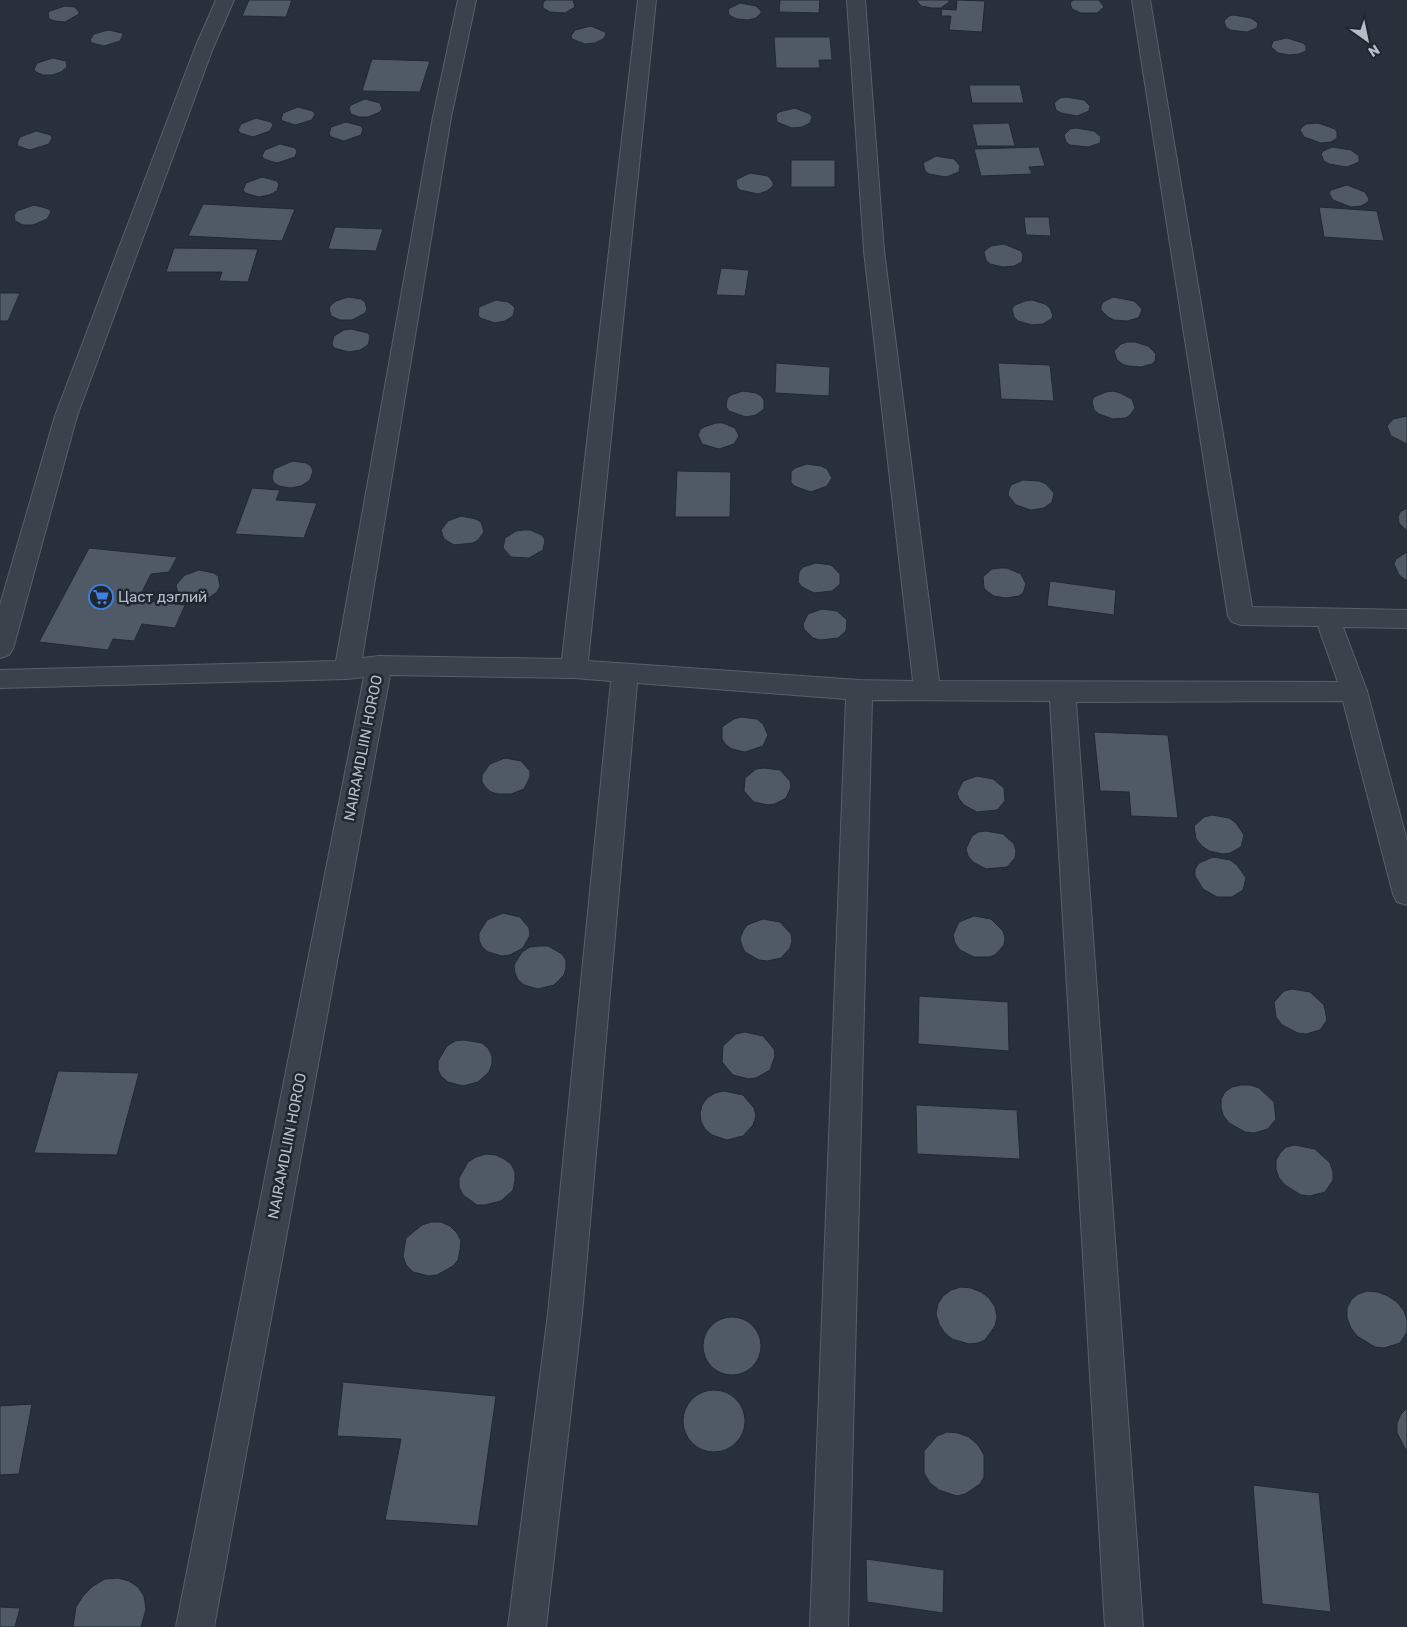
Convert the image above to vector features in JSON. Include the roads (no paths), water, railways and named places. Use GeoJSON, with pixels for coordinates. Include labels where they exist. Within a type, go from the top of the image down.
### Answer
{"type":"FeatureCollection","features":[{"type":"Feature","properties":{"kind":"street"},"geometry":{"type":"LineString","coordinates":[[0,649],[66,416],[204,48],[225,0]]}},
{"type":"Feature","properties":{"kind":"street"},"geometry":{"type":"LineString","coordinates":[[347,670],[442,117],[467,0]]}},
{"type":"Feature","properties":{"kind":"street"},"geometry":{"type":"LineString","coordinates":[[574,669],[647,0]]}},
{"type":"Feature","properties":{"kind":"street"},"geometry":{"type":"LineString","coordinates":[[856,0],[874,252],[928,690]]}},
{"type":"Feature","properties":{"kind":"street"},"geometry":{"type":"LineString","coordinates":[[1141,0],[1241,616],[1407,619]]}},
{"type":"Feature","properties":{"kind":"street"},"geometry":{"type":"LineString","coordinates":[[1327,617],[1354,691],[1407,894]]}},
{"type":"Feature","properties":{"kind":"street"},"geometry":{"type":"LineString","coordinates":[[0,679],[347,670],[379,665],[574,669],[859,690],[1062,692],[1354,691]]}},
{"type":"Feature","properties":{"kind":"street","name":"NAIRAMDLIIN HOROO"},"geometry":{"type":"LineString","coordinates":[[195,1627],[379,665]]}},
{"type":"Feature","properties":{"kind":"street"},"geometry":{"type":"LineString","coordinates":[[527,1627],[565,1314],[625,672]]}},
{"type":"Feature","properties":{"kind":"street"},"geometry":{"type":"LineString","coordinates":[[829,1627],[859,690]]}},
{"type":"Feature","properties":{"kind":"street"},"geometry":{"type":"LineString","coordinates":[[1062,692],[1124,1627]]}},
{"type":"Feature","properties":{"kind":"place","name":"Цаст дэглий"},"geometry":{"type":"Point","coordinates":[101,597]}}]}
